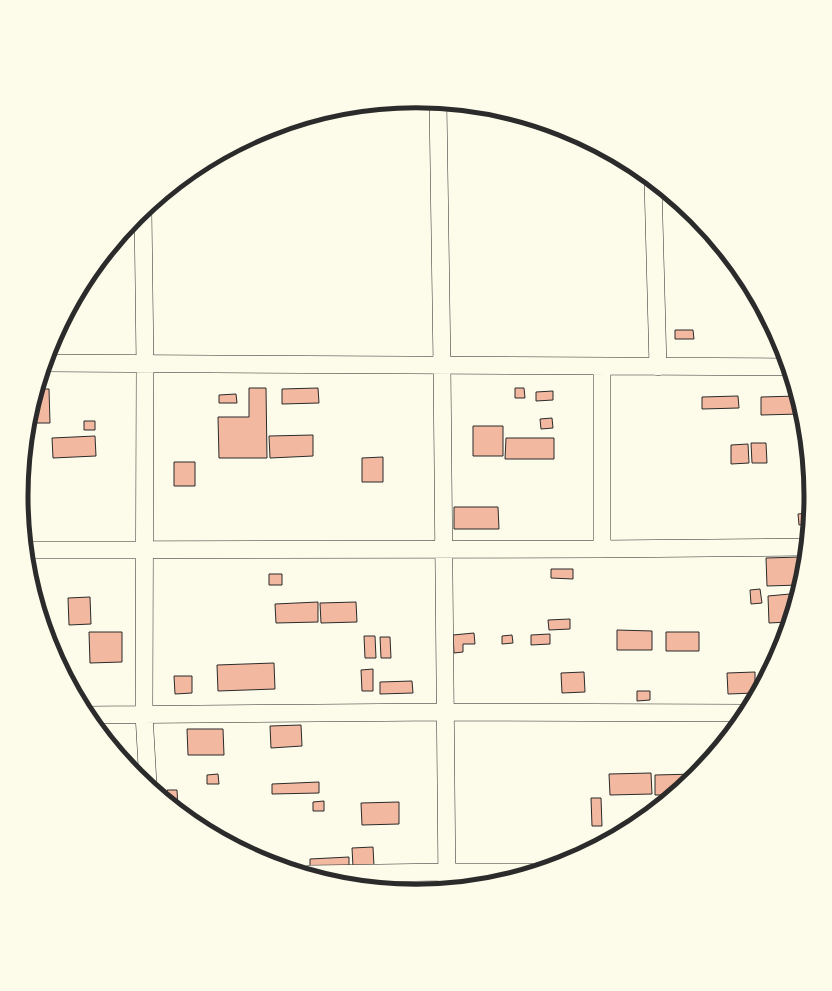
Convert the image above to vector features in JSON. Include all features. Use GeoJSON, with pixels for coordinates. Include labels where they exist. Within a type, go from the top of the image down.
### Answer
{"type":"FeatureCollection","features":[{"type":"Feature","properties":{"kind":"street"},"geometry":{"type":"LineString","coordinates":[[438,108],[448,880]]}},
{"type":"Feature","properties":{"kind":"street"},"geometry":{"type":"LineString","coordinates":[[653,189],[658,367]]}},
{"type":"Feature","properties":{"kind":"street"},"geometry":{"type":"LineString","coordinates":[[143,220],[145,364],[144,714],[147,775]]}},
{"type":"Feature","properties":{"kind":"street"},"geometry":{"type":"LineString","coordinates":[[52,363],[782,367]]}},
{"type":"Feature","properties":{"kind":"street"},"geometry":{"type":"LineString","coordinates":[[602,366],[602,548]]}},
{"type":"Feature","properties":{"kind":"street"},"geometry":{"type":"LineString","coordinates":[[32,550],[801,547]]}},
{"type":"Feature","properties":{"kind":"street"},"geometry":{"type":"LineString","coordinates":[[96,715],[446,712],[738,713]]}},
{"type":"Feature","properties":{"kind":"street"},"geometry":{"type":"LineString","coordinates":[[337,875],[448,880],[494,876]]}},
{"type":"Feature","properties":{"kind":"building"},"geometry":{"type":"Polygon","coordinates":[[[675,330],[693,330],[694,339],[675,339],[675,330]]]}},
{"type":"Feature","properties":{"kind":"building"},"geometry":{"type":"Polygon","coordinates":[[[249,388],[266,388],[267,458],[219,458],[218,417],[249,417],[249,388]]]}},
{"type":"Feature","properties":{"kind":"building"},"geometry":{"type":"Polygon","coordinates":[[[318,388],[319,403],[282,404],[282,389],[318,388]]]}},
{"type":"Feature","properties":{"kind":"building"},"geometry":{"type":"Polygon","coordinates":[[[515,388],[524,388],[525,398],[515,398],[515,388]]]}},
{"type":"Feature","properties":{"kind":"building"},"geometry":{"type":"Polygon","coordinates":[[[43,389],[49,389],[50,423],[36,423],[36,418],[43,389]]]}},
{"type":"Feature","properties":{"kind":"building"},"geometry":{"type":"Polygon","coordinates":[[[553,391],[553,400],[536,401],[536,392],[553,391]]]}},
{"type":"Feature","properties":{"kind":"building"},"geometry":{"type":"Polygon","coordinates":[[[236,394],[237,403],[219,403],[219,395],[236,394]]]}},
{"type":"Feature","properties":{"kind":"building"},"geometry":{"type":"Polygon","coordinates":[[[738,396],[739,408],[702,409],[702,397],[738,396]]]}},
{"type":"Feature","properties":{"kind":"building"},"geometry":{"type":"Polygon","coordinates":[[[791,396],[796,414],[761,415],[761,397],[791,396]]]}},
{"type":"Feature","properties":{"kind":"building"},"geometry":{"type":"Polygon","coordinates":[[[552,418],[553,428],[541,429],[540,419],[552,418]]]}},
{"type":"Feature","properties":{"kind":"building"},"geometry":{"type":"Polygon","coordinates":[[[84,421],[95,421],[95,430],[84,430],[84,421]]]}},
{"type":"Feature","properties":{"kind":"building"},"geometry":{"type":"Polygon","coordinates":[[[473,426],[503,426],[503,456],[473,456],[473,426]]]}},
{"type":"Feature","properties":{"kind":"building"},"geometry":{"type":"Polygon","coordinates":[[[313,435],[313,456],[270,458],[269,436],[313,435]]]}},
{"type":"Feature","properties":{"kind":"building"},"geometry":{"type":"Polygon","coordinates":[[[95,436],[96,456],[53,458],[52,438],[95,436]]]}},
{"type":"Feature","properties":{"kind":"building"},"geometry":{"type":"Polygon","coordinates":[[[506,438],[554,438],[554,459],[505,459],[506,438]]]}},
{"type":"Feature","properties":{"kind":"building"},"geometry":{"type":"Polygon","coordinates":[[[751,443],[766,443],[767,463],[752,463],[751,443]]]}},
{"type":"Feature","properties":{"kind":"building"},"geometry":{"type":"Polygon","coordinates":[[[748,444],[749,463],[731,464],[731,445],[748,444]]]}},
{"type":"Feature","properties":{"kind":"building"},"geometry":{"type":"Polygon","coordinates":[[[383,457],[383,482],[362,482],[362,458],[383,457]]]}},
{"type":"Feature","properties":{"kind":"building"},"geometry":{"type":"Polygon","coordinates":[[[174,462],[195,462],[195,486],[174,486],[174,462]]]}},
{"type":"Feature","properties":{"kind":"building"},"geometry":{"type":"Polygon","coordinates":[[[454,507],[498,507],[499,529],[454,529],[454,507]]]}},
{"type":"Feature","properties":{"kind":"building"},"geometry":{"type":"Polygon","coordinates":[[[798,514],[803,514],[803,525],[799,525],[798,514]]]}},
{"type":"Feature","properties":{"kind":"building"},"geometry":{"type":"Polygon","coordinates":[[[799,557],[794,585],[767,586],[766,558],[799,557]]]}},
{"type":"Feature","properties":{"kind":"building"},"geometry":{"type":"Polygon","coordinates":[[[551,569],[573,569],[573,579],[551,578],[551,569]]]}},
{"type":"Feature","properties":{"kind":"building"},"geometry":{"type":"Polygon","coordinates":[[[269,574],[282,574],[282,585],[269,585],[269,574]]]}},
{"type":"Feature","properties":{"kind":"building"},"geometry":{"type":"Polygon","coordinates":[[[760,589],[762,603],[751,604],[750,590],[760,589]]]}},
{"type":"Feature","properties":{"kind":"building"},"geometry":{"type":"Polygon","coordinates":[[[790,594],[790,599],[782,622],[769,623],[768,596],[790,594]]]}},
{"type":"Feature","properties":{"kind":"building"},"geometry":{"type":"Polygon","coordinates":[[[90,597],[91,624],[69,625],[68,598],[90,597]]]}},
{"type":"Feature","properties":{"kind":"building"},"geometry":{"type":"Polygon","coordinates":[[[318,602],[318,622],[276,623],[275,604],[318,602]]]}},
{"type":"Feature","properties":{"kind":"building"},"geometry":{"type":"Polygon","coordinates":[[[356,602],[357,622],[321,623],[320,603],[356,602]]]}},
{"type":"Feature","properties":{"kind":"building"},"geometry":{"type":"Polygon","coordinates":[[[570,619],[570,629],[549,630],[548,620],[570,619]]]}},
{"type":"Feature","properties":{"kind":"building"},"geometry":{"type":"Polygon","coordinates":[[[617,630],[652,631],[652,650],[617,650],[617,630]]]}},
{"type":"Feature","properties":{"kind":"building"},"geometry":{"type":"Polygon","coordinates":[[[89,632],[122,632],[122,662],[90,663],[89,632]]]}},
{"type":"Feature","properties":{"kind":"building"},"geometry":{"type":"Polygon","coordinates":[[[666,632],[699,632],[699,651],[666,651],[666,632]]]}},
{"type":"Feature","properties":{"kind":"building"},"geometry":{"type":"Polygon","coordinates":[[[474,633],[475,644],[463,644],[463,652],[454,653],[453,635],[474,633]]]}},
{"type":"Feature","properties":{"kind":"building"},"geometry":{"type":"Polygon","coordinates":[[[550,634],[550,644],[531,645],[531,635],[550,634]]]}},
{"type":"Feature","properties":{"kind":"building"},"geometry":{"type":"Polygon","coordinates":[[[512,635],[513,643],[502,644],[502,636],[512,635]]]}},
{"type":"Feature","properties":{"kind":"building"},"geometry":{"type":"Polygon","coordinates":[[[364,636],[375,636],[376,658],[365,658],[364,636]]]}},
{"type":"Feature","properties":{"kind":"building"},"geometry":{"type":"Polygon","coordinates":[[[380,637],[390,637],[391,658],[381,658],[380,637]]]}},
{"type":"Feature","properties":{"kind":"building"},"geometry":{"type":"Polygon","coordinates":[[[274,663],[275,689],[218,691],[217,665],[274,663]]]}},
{"type":"Feature","properties":{"kind":"building"},"geometry":{"type":"Polygon","coordinates":[[[373,669],[373,691],[362,691],[361,670],[373,669]]]}},
{"type":"Feature","properties":{"kind":"building"},"geometry":{"type":"Polygon","coordinates":[[[584,672],[585,692],[562,693],[561,673],[584,672]]]}},
{"type":"Feature","properties":{"kind":"building"},"geometry":{"type":"Polygon","coordinates":[[[755,672],[755,684],[750,693],[728,694],[727,673],[755,672]]]}},
{"type":"Feature","properties":{"kind":"building"},"geometry":{"type":"Polygon","coordinates":[[[174,676],[192,676],[192,693],[175,694],[174,676]]]}},
{"type":"Feature","properties":{"kind":"building"},"geometry":{"type":"Polygon","coordinates":[[[412,681],[413,693],[380,694],[380,682],[412,681]]]}},
{"type":"Feature","properties":{"kind":"building"},"geometry":{"type":"Polygon","coordinates":[[[637,691],[650,691],[650,700],[637,701],[637,691]]]}},
{"type":"Feature","properties":{"kind":"building"},"geometry":{"type":"Polygon","coordinates":[[[301,725],[302,746],[271,748],[270,726],[301,725]]]}},
{"type":"Feature","properties":{"kind":"building"},"geometry":{"type":"Polygon","coordinates":[[[187,729],[223,729],[224,755],[188,755],[187,729]]]}},
{"type":"Feature","properties":{"kind":"building"},"geometry":{"type":"Polygon","coordinates":[[[651,773],[652,794],[610,795],[609,774],[651,773]]]}},
{"type":"Feature","properties":{"kind":"building"},"geometry":{"type":"Polygon","coordinates":[[[218,774],[219,784],[207,784],[207,775],[218,774]]]}},
{"type":"Feature","properties":{"kind":"building"},"geometry":{"type":"Polygon","coordinates":[[[685,774],[662,795],[655,795],[655,775],[685,774]]]}},
{"type":"Feature","properties":{"kind":"building"},"geometry":{"type":"Polygon","coordinates":[[[319,782],[319,793],[272,794],[272,784],[319,782]]]}},
{"type":"Feature","properties":{"kind":"building"},"geometry":{"type":"Polygon","coordinates":[[[167,790],[177,790],[178,801],[167,793],[167,790]]]}},
{"type":"Feature","properties":{"kind":"building"},"geometry":{"type":"Polygon","coordinates":[[[591,798],[601,798],[602,826],[592,826],[591,798]]]}},
{"type":"Feature","properties":{"kind":"building"},"geometry":{"type":"Polygon","coordinates":[[[324,801],[324,811],[313,811],[313,802],[324,801]]]}},
{"type":"Feature","properties":{"kind":"building"},"geometry":{"type":"Polygon","coordinates":[[[399,802],[399,824],[362,825],[361,803],[399,802]]]}},
{"type":"Feature","properties":{"kind":"building"},"geometry":{"type":"Polygon","coordinates":[[[373,847],[374,866],[353,867],[352,848],[373,847]]]}},
{"type":"Feature","properties":{"kind":"building"},"geometry":{"type":"Polygon","coordinates":[[[349,857],[349,867],[312,869],[310,868],[310,859],[349,857]]]}}]}
